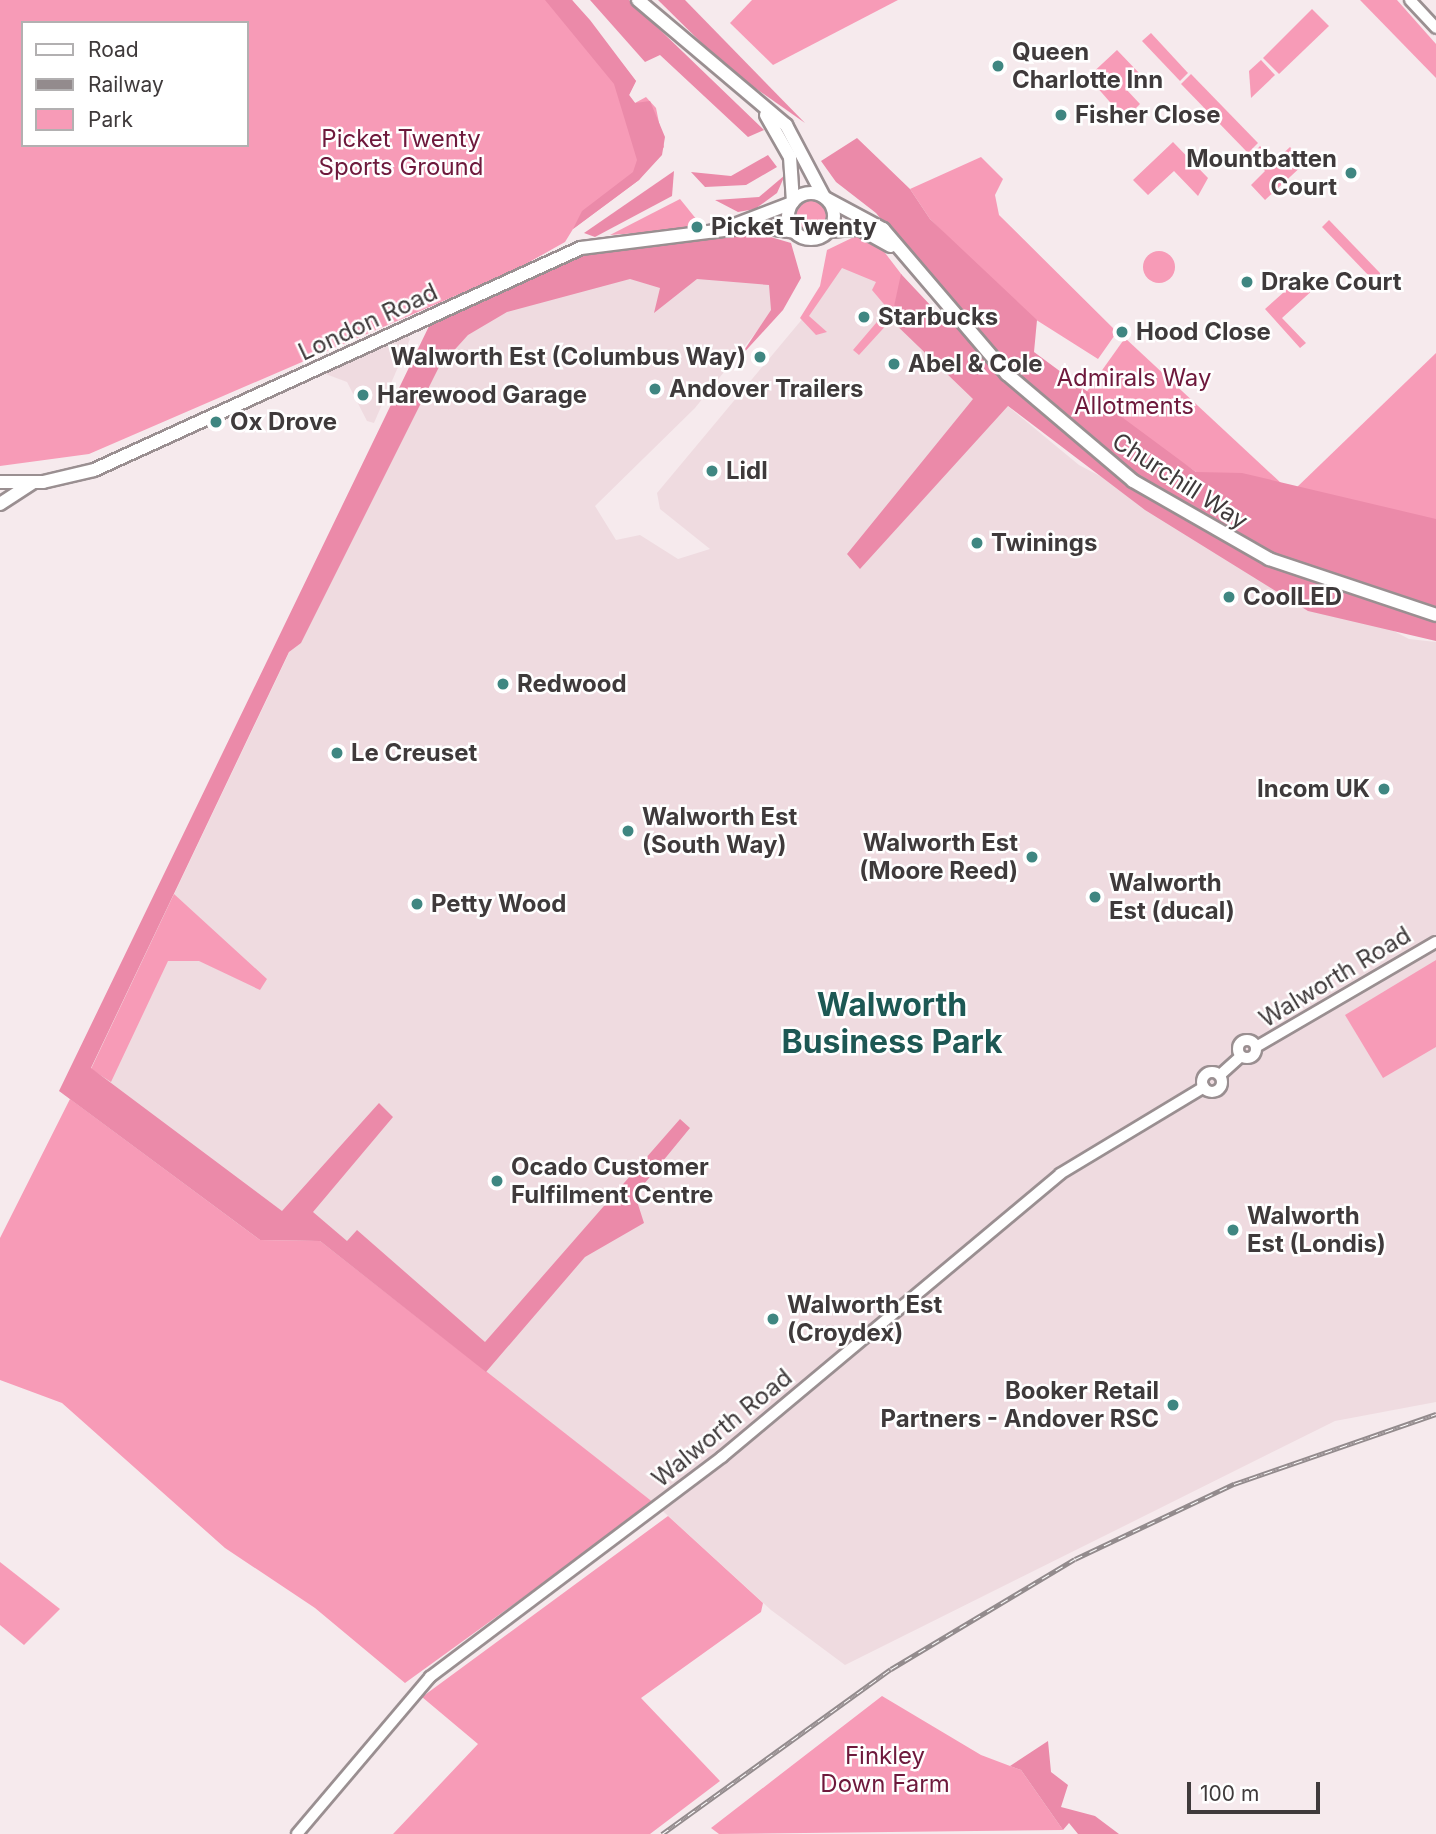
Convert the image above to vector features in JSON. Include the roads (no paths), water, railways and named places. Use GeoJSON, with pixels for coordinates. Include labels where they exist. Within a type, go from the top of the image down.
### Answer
{"type":"FeatureCollection","features":[{"type":"Feature","properties":{"kind":"main road"},"geometry":{"type":"LineString","coordinates":[[638,0],[766,115],[793,134],[834,215],[828,231],[811,239],[795,232],[788,217],[792,202],[790,157],[766,115]]}},
{"type":"Feature","properties":{"kind":"main road"},"geometry":{"type":"LineString","coordinates":[[792,202],[808,193],[826,198]]}},
{"type":"Feature","properties":{"kind":"main road","name":"Churchill Way"},"geometry":{"type":"LineString","coordinates":[[826,198],[877,224],[892,246],[1029,396],[1133,481],[1269,559],[1436,615]]}},
{"type":"Feature","properties":{"kind":"main road","name":"London Road"},"geometry":{"type":"LineString","coordinates":[[729,228],[792,202]]}},
{"type":"Feature","properties":{"kind":"main road","name":"London Road"},"geometry":{"type":"LineString","coordinates":[[0,482],[32,483],[94,470],[576,250],[729,228],[795,232]]}},
{"type":"Feature","properties":{"kind":"main road","name":"Churchill Way"},"geometry":{"type":"LineString","coordinates":[[828,231],[860,229],[892,246]]}},
{"type":"Feature","properties":{"kind":"main road","name":"London Road"},"geometry":{"type":"LineString","coordinates":[[0,504],[32,483]]}},
{"type":"Feature","properties":{"kind":"street"},"geometry":{"type":"LineString","coordinates":[[1410,0],[1436,28]]}},
{"type":"Feature","properties":{"kind":"street","name":"Walworth Road"},"geometry":{"type":"LineString","coordinates":[[297,1834],[430,1677],[722,1457],[1060,1174],[1204,1087],[1218,1090],[1220,1075],[1241,1056],[1251,1058],[1256,1047],[1436,942]]}},
{"type":"Feature","properties":{"kind":"railway"},"geometry":{"type":"LineString","coordinates":[[662,1834],[891,1669],[1075,1559],[1234,1484],[1436,1414]]}},
{"type":"Feature","properties":{"kind":"place","name":"Queen Charlotte Inn"},"geometry":{"type":"Point","coordinates":[998,66]}},
{"type":"Feature","properties":{"kind":"place","name":"Fisher Close"},"geometry":{"type":"Point","coordinates":[1061,115]}},
{"type":"Feature","properties":{"kind":"place","name":"Mountbatten Court"},"geometry":{"type":"Point","coordinates":[1351,173]}},
{"type":"Feature","properties":{"kind":"place","name":"Picket Twenty"},"geometry":{"type":"Point","coordinates":[697,227]}},
{"type":"Feature","properties":{"kind":"place","name":"Drake Court"},"geometry":{"type":"Point","coordinates":[1247,282]}},
{"type":"Feature","properties":{"kind":"place","name":"Starbucks"},"geometry":{"type":"Point","coordinates":[864,317]}},
{"type":"Feature","properties":{"kind":"place","name":"Hood Close"},"geometry":{"type":"Point","coordinates":[1122,332]}},
{"type":"Feature","properties":{"kind":"place","name":"Walworth Est (Columbus Way)"},"geometry":{"type":"Point","coordinates":[760,357]}},
{"type":"Feature","properties":{"kind":"place","name":"Abel & Cole"},"geometry":{"type":"Point","coordinates":[894,364]}},
{"type":"Feature","properties":{"kind":"place","name":"Andover Trailers"},"geometry":{"type":"Point","coordinates":[655,389]}},
{"type":"Feature","properties":{"kind":"place","name":"Harewood Garage"},"geometry":{"type":"Point","coordinates":[363,395]}},
{"type":"Feature","properties":{"kind":"place","name":"Ox Drove"},"geometry":{"type":"Point","coordinates":[216,422]}},
{"type":"Feature","properties":{"kind":"place","name":"Lidl"},"geometry":{"type":"Point","coordinates":[712,471]}},
{"type":"Feature","properties":{"kind":"place","name":"Twinings"},"geometry":{"type":"Point","coordinates":[977,543]}},
{"type":"Feature","properties":{"kind":"place","name":"CoolLED"},"geometry":{"type":"Point","coordinates":[1229,597]}},
{"type":"Feature","properties":{"kind":"place","name":"Redwood"},"geometry":{"type":"Point","coordinates":[503,684]}},
{"type":"Feature","properties":{"kind":"place","name":"Le Creuset"},"geometry":{"type":"Point","coordinates":[337,753]}},
{"type":"Feature","properties":{"kind":"place","name":"Incom UK"},"geometry":{"type":"Point","coordinates":[1384,789]}},
{"type":"Feature","properties":{"kind":"place","name":"Walworth Est (South Way)"},"geometry":{"type":"Point","coordinates":[628,831]}},
{"type":"Feature","properties":{"kind":"place","name":"Walworth Est (Moore Reed)"},"geometry":{"type":"Point","coordinates":[1032,857]}},
{"type":"Feature","properties":{"kind":"place","name":"Walworth Est (ducal)"},"geometry":{"type":"Point","coordinates":[1095,897]}},
{"type":"Feature","properties":{"kind":"place","name":"Petty Wood"},"geometry":{"type":"Point","coordinates":[417,904]}},
{"type":"Feature","properties":{"kind":"place","name":"Ocado Customer Fulfilment Centre"},"geometry":{"type":"Point","coordinates":[497,1181]}},
{"type":"Feature","properties":{"kind":"place","name":"Walworth Est (Londis)"},"geometry":{"type":"Point","coordinates":[1233,1230]}},
{"type":"Feature","properties":{"kind":"place","name":"Walworth Est (Croydex)"},"geometry":{"type":"Point","coordinates":[773,1319]}},
{"type":"Feature","properties":{"kind":"place","name":"Booker Retail Partners - Andover RSC"},"geometry":{"type":"Point","coordinates":[1173,1405]}},
{"type":"Feature","properties":{"kind":"district","name":"Walworth Business Park"},"geometry":{"type":"Point","coordinates":[892,1024]}},
{"type":"Feature","properties":{"kind":"park label","name":"Picket Twenty Sports Ground"},"geometry":{"type":"Point","coordinates":[401,153]}},
{"type":"Feature","properties":{"kind":"park label","name":"Admirals Way Allotments"},"geometry":{"type":"Point","coordinates":[1134,392]}},
{"type":"Feature","properties":{"kind":"park label","name":"Finkley Down Farm"},"geometry":{"type":"Point","coordinates":[885,1770]}}]}
